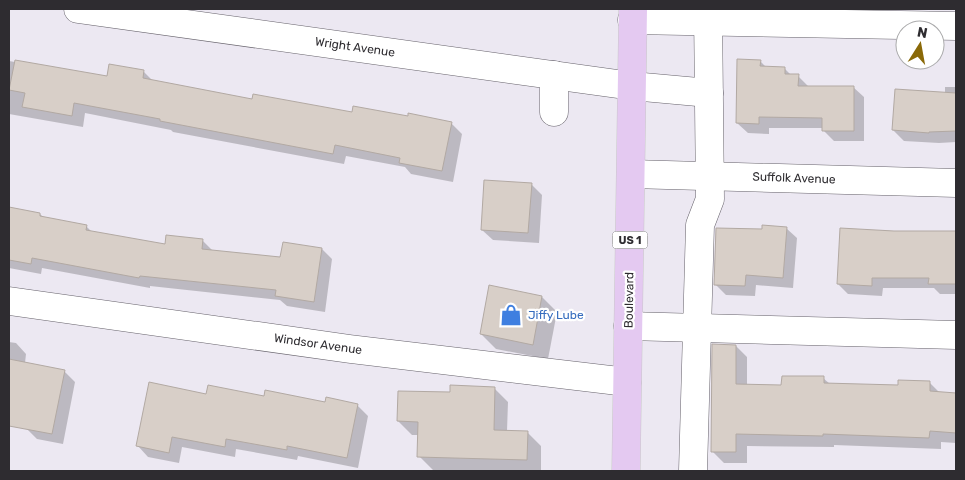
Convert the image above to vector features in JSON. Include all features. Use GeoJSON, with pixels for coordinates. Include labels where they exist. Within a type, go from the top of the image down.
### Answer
{"type":"FeatureCollection","features":[{"type":"Feature","properties":{"kind":"main road","name":"Boulevard"},"geometry":{"type":"LineString","coordinates":[[626,471],[633,14]]}},
{"type":"Feature","properties":{"kind":"street","name":"Wright Avenue"},"geometry":{"type":"LineString","coordinates":[[78,9],[632,86],[709,93]]}},
{"type":"Feature","properties":{"kind":"street"},"geometry":{"type":"LineString","coordinates":[[633,14],[708,15],[956,26]]}},
{"type":"Feature","properties":{"kind":"street"},"geometry":{"type":"LineString","coordinates":[[693,471],[700,224],[710,202],[708,15]]}},
{"type":"Feature","properties":{"kind":"street"},"geometry":{"type":"LineString","coordinates":[[554,75],[554,112]]}},
{"type":"Feature","properties":{"kind":"street","name":"Suffolk Avenue"},"geometry":{"type":"LineString","coordinates":[[631,174],[956,183]]}},
{"type":"Feature","properties":{"kind":"street","name":"Windsor Avenue"},"geometry":{"type":"LineString","coordinates":[[9,301],[350,349],[627,382]]}},
{"type":"Feature","properties":{"kind":"street"},"geometry":{"type":"LineString","coordinates":[[628,326],[956,335]]}},
{"type":"Feature","properties":{"kind":"building"},"geometry":{"type":"Polygon","coordinates":[[[737,59],[761,60],[760,66],[785,67],[785,74],[799,74],[798,86],[854,86],[854,131],[822,131],[822,118],[759,117],[759,124],[736,123],[737,59]]]}},
{"type":"Feature","properties":{"kind":"building"},"geometry":{"type":"Polygon","coordinates":[[[15,60],[107,76],[109,64],[144,70],[143,78],[252,99],[253,94],[352,112],[353,106],[408,116],[408,113],[452,122],[442,171],[399,163],[400,158],[335,145],[333,154],[74,103],[72,116],[22,107],[25,93],[9,90],[15,60]]]}},
{"type":"Feature","properties":{"kind":"building"},"geometry":{"type":"Polygon","coordinates":[[[895,89],[956,93],[956,131],[929,133],[892,130],[895,89]]]}},
{"type":"Feature","properties":{"kind":"building"},"geometry":{"type":"Polygon","coordinates":[[[484,180],[532,183],[528,233],[481,230],[484,180]]]}},
{"type":"Feature","properties":{"kind":"building"},"geometry":{"type":"Polygon","coordinates":[[[9,207],[40,213],[40,216],[87,225],[86,230],[165,244],[166,235],[203,239],[202,249],[280,257],[283,242],[322,248],[314,302],[275,296],[276,290],[140,276],[139,278],[32,258],[31,264],[9,260],[9,207]]]}},
{"type":"Feature","properties":{"kind":"building"},"geometry":{"type":"Polygon","coordinates":[[[762,225],[787,227],[783,278],[746,275],[745,286],[714,285],[716,228],[762,229],[762,225]]]}},
{"type":"Feature","properties":{"kind":"building"},"geometry":{"type":"Polygon","coordinates":[[[840,228],[894,231],[956,231],[956,284],[928,284],[929,278],[872,278],[872,286],[837,284],[840,228]]]}},
{"type":"Feature","properties":{"kind":"building","name":"Jiffy Lube"},"geometry":{"type":"Polygon","coordinates":[[[489,285],[542,296],[533,345],[480,334],[489,285]]]}},
{"type":"Feature","properties":{"kind":"building"},"geometry":{"type":"Polygon","coordinates":[[[712,344],[736,345],[736,384],[781,385],[782,376],[824,376],[824,383],[898,385],[898,380],[930,381],[930,391],[956,393],[956,433],[930,431],[929,438],[823,434],[823,436],[736,434],[736,452],[711,452],[712,344]]]}},
{"type":"Feature","properties":{"kind":"building"},"geometry":{"type":"Polygon","coordinates":[[[9,359],[65,370],[52,434],[9,426],[9,359]]]}},
{"type":"Feature","properties":{"kind":"building"},"geometry":{"type":"Polygon","coordinates":[[[149,382],[206,394],[208,385],[264,396],[265,390],[325,402],[326,397],[358,404],[347,458],[287,446],[287,450],[226,439],[225,447],[172,437],[169,453],[136,446],[149,382]]]}},
{"type":"Feature","properties":{"kind":"building"},"geometry":{"type":"Polygon","coordinates":[[[450,385],[495,387],[494,430],[528,431],[527,460],[417,457],[418,422],[397,421],[398,391],[450,392],[450,385]]]}},
{"type":"Feature","properties":{"kind":"place","name":"Jiffy Lube"},"geometry":{"type":"Point","coordinates":[511,315]}}]}
